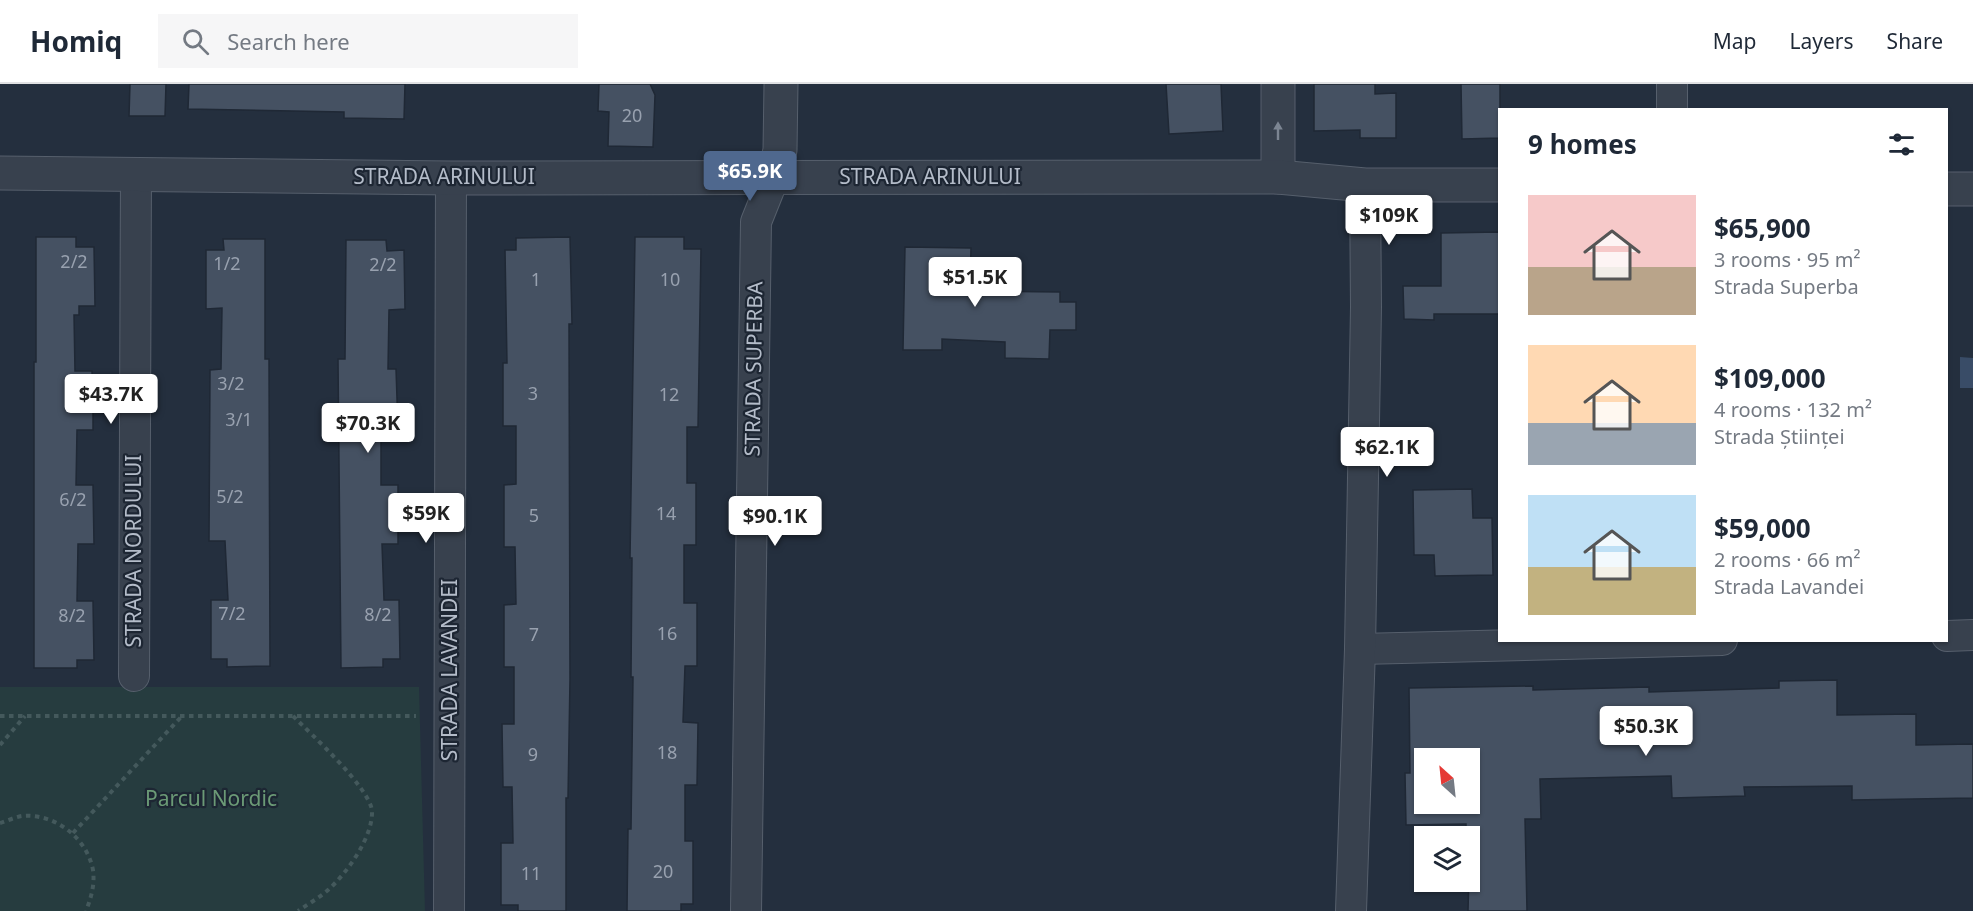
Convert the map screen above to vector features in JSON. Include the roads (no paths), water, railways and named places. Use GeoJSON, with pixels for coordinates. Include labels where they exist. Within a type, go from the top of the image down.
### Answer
{"type":"FeatureCollection","features":[{"type":"Feature","properties":{"kind":"street","name":"STRADA SUPERBA"},"geometry":{"type":"LineString","coordinates":[[746,911],[756,222],[774,177],[780,150],[781,84]]}},
{"type":"Feature","properties":{"kind":"street"},"geometry":{"type":"LineString","coordinates":[[1278,84],[1278,177]]}},
{"type":"Feature","properties":{"kind":"street"},"geometry":{"type":"LineString","coordinates":[[1672,84],[1672,108]]}},
{"type":"Feature","properties":{"kind":"street","name":"STRADA ARINULUI"},"geometry":{"type":"LineString","coordinates":[[0,173],[451,178],[1278,177],[1365,185],[1498,185]]}},
{"type":"Feature","properties":{"kind":"street","name":"STRADA NORDULUI"},"geometry":{"type":"LineString","coordinates":[[134,676],[136,173]]}},
{"type":"Feature","properties":{"kind":"street","name":"STRADA LAVANDEI"},"geometry":{"type":"LineString","coordinates":[[449,911],[451,178]]}},
{"type":"Feature","properties":{"kind":"street"},"geometry":{"type":"LineString","coordinates":[[1351,911],[1360,649],[1366,307],[1365,185]]}},
{"type":"Feature","properties":{"kind":"street"},"geometry":{"type":"LineString","coordinates":[[1948,189],[1973,189]]}},
{"type":"Feature","properties":{"kind":"street"},"geometry":{"type":"LineString","coordinates":[[1948,636],[1973,635]]}},
{"type":"Feature","properties":{"kind":"street"},"geometry":{"type":"LineString","coordinates":[[1360,649],[1642,642]]}},
{"type":"Feature","properties":{"kind":"water"},"geometry":{"type":"Polygon","coordinates":[[[1960,357],[1973,358],[1973,388],[1960,388],[1960,357]]]}},
{"type":"Feature","properties":{"kind":"park label","name":"Parcul Nordic"},"geometry":{"type":"Point","coordinates":[211,799]}}]}
